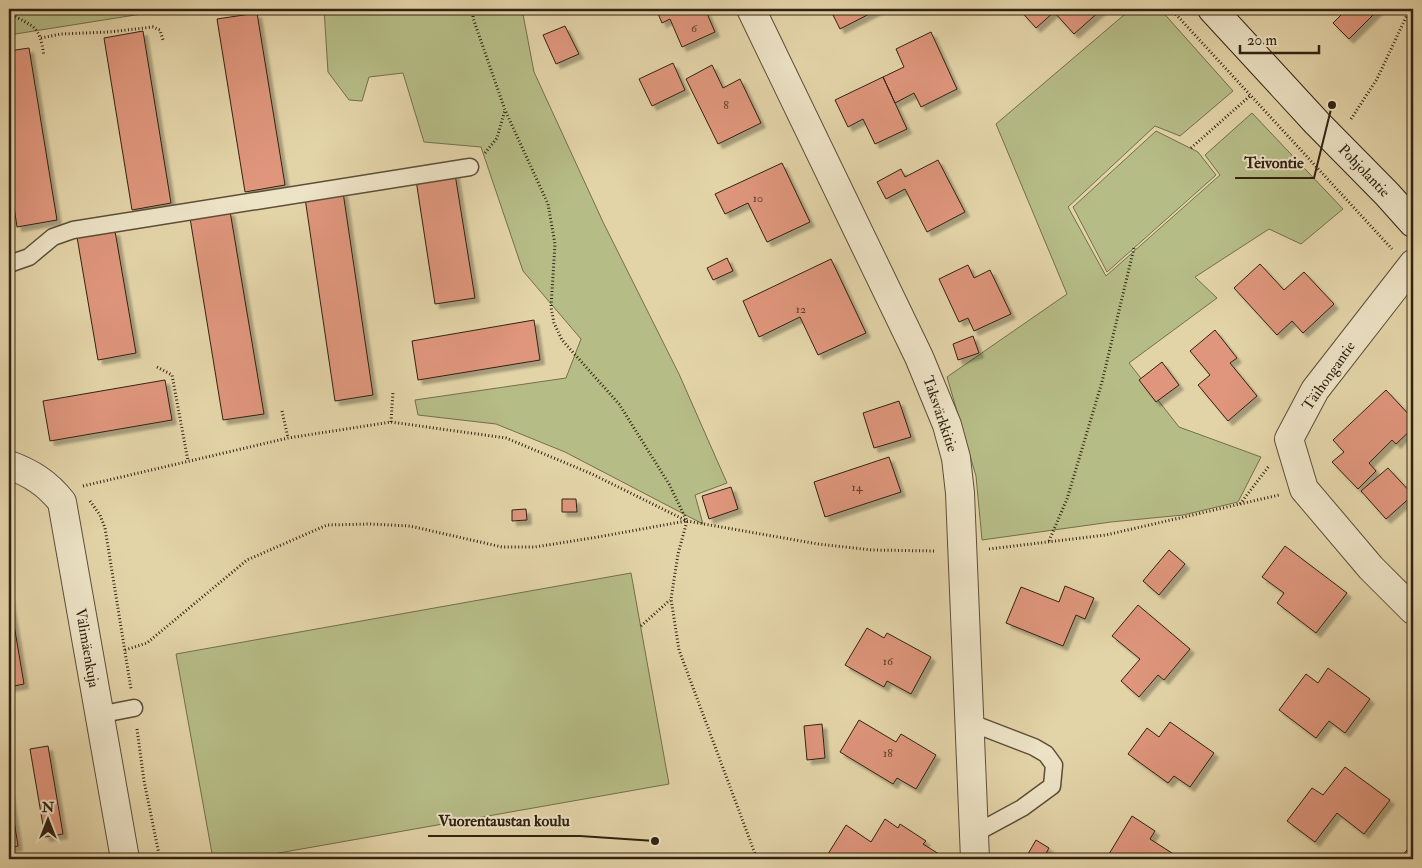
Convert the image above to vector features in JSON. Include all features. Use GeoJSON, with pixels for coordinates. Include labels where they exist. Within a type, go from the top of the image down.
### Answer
{"type":"FeatureCollection","features":[{"type":"Feature","properties":{"kind":"street","name":"Taksvärkkitie"},"geometry":{"type":"LineString","coordinates":[[751,9],[920,357],[947,425],[956,458],[963,552],[975,847]]}},
{"type":"Feature","properties":{"kind":"street","name":"Pohjolantie"},"geometry":{"type":"LineString","coordinates":[[1212,9],[1413,223]]}},
{"type":"Feature","properties":{"kind":"street","name":"Täihongantie"},"geometry":{"type":"LineString","coordinates":[[1288,439],[1315,390],[1412,266]]}},
{"type":"Feature","properties":{"kind":"street"},"geometry":{"type":"LineString","coordinates":[[1288,439],[1304,489],[1371,568],[1413,610]]}},
{"type":"Feature","properties":{"kind":"street"},"geometry":{"type":"LineString","coordinates":[[9,465],[43,482],[52,490],[71,495]]}},
{"type":"Feature","properties":{"kind":"street","name":"Välimäenkuja"},"geometry":{"type":"LineString","coordinates":[[71,495],[98,715],[125,859]]}},
{"type":"Feature","properties":{"kind":"lane"},"geometry":{"type":"LineString","coordinates":[[9,264],[29,257],[53,238],[73,230],[470,167]]}},
{"type":"Feature","properties":{"kind":"lane"},"geometry":{"type":"LineString","coordinates":[[98,715],[134,708]]}},
{"type":"Feature","properties":{"kind":"lane"},"geometry":{"type":"LineString","coordinates":[[969,722],[1034,747],[1046,754],[1054,765],[1052,786],[975,847]]}},
{"type":"Feature","properties":{"kind":"path"},"geometry":{"type":"LineString","coordinates":[[473,9],[473,18],[505,110],[548,204],[555,244],[552,307],[554,324],[562,340],[618,404],[669,484],[687,521],[678,554],[671,599],[679,650],[757,859]]}},
{"type":"Feature","properties":{"kind":"path"},"geometry":{"type":"LineString","coordinates":[[1171,9],[1412,266]]}},
{"type":"Feature","properties":{"kind":"path"},"geometry":{"type":"LineString","coordinates":[[1336,142],[1377,79],[1408,13],[1412,9]]}},
{"type":"Feature","properties":{"kind":"path"},"geometry":{"type":"LineString","coordinates":[[9,13],[34,26],[41,38],[44,56]]}},
{"type":"Feature","properties":{"kind":"path"},"geometry":{"type":"LineString","coordinates":[[41,38],[61,34],[109,32],[153,27],[160,30],[163,40]]}},
{"type":"Feature","properties":{"kind":"path"},"geometry":{"type":"LineString","coordinates":[[1191,148],[1275,76]]}},
{"type":"Feature","properties":{"kind":"path"},"geometry":{"type":"LineString","coordinates":[[470,167],[497,138],[505,110]]}},
{"type":"Feature","properties":{"kind":"path"},"geometry":{"type":"LineString","coordinates":[[1049,541],[1067,499],[1102,382],[1134,248]]}},
{"type":"Feature","properties":{"kind":"path"},"geometry":{"type":"LineString","coordinates":[[157,367],[172,375],[188,460]]}},
{"type":"Feature","properties":{"kind":"path"},"geometry":{"type":"LineString","coordinates":[[391,422],[393,391]]}},
{"type":"Feature","properties":{"kind":"path"},"geometry":{"type":"LineString","coordinates":[[282,411],[288,438]]}},
{"type":"Feature","properties":{"kind":"path"},"geometry":{"type":"LineString","coordinates":[[160,859],[144,781],[126,650],[106,528],[100,515],[71,495],[85,485],[288,438],[391,422],[506,438],[592,474],[687,521],[827,545],[872,550],[963,552],[1106,535],[1304,489]]}},
{"type":"Feature","properties":{"kind":"path"},"geometry":{"type":"LineString","coordinates":[[1240,504],[1288,439]]}},
{"type":"Feature","properties":{"kind":"path"},"geometry":{"type":"LineString","coordinates":[[126,650],[147,644],[247,560],[327,525],[370,524],[410,526],[502,547],[544,545],[687,521]]}},
{"type":"Feature","properties":{"kind":"path"},"geometry":{"type":"LineString","coordinates":[[641,626],[671,599]]}},
{"type":"Feature","properties":{"kind":"green space"},"geometry":{"type":"Polygon","coordinates":[[[9,9],[173,9],[9,35],[9,9]]]}},
{"type":"Feature","properties":{"kind":"green space"},"geometry":{"type":"Polygon","coordinates":[[[324,9],[522,9],[534,72],[603,222],[679,374],[727,483],[695,495],[703,524],[565,452],[496,424],[418,415],[415,400],[566,378],[581,339],[523,271],[481,147],[424,142],[403,73],[369,77],[362,101],[349,100],[328,72],[324,9]]]}},
{"type":"Feature","properties":{"kind":"green space"},"geometry":{"type":"Polygon","coordinates":[[[1131,9],[1160,9],[1233,91],[1180,136],[1155,126],[1068,207],[1106,276],[1220,175],[1205,155],[1252,113],[1343,209],[1301,244],[1269,229],[1195,277],[1217,298],[1129,363],[1179,427],[1261,457],[1238,502],[1183,515],[1111,522],[982,540],[976,476],[947,377],[1067,294],[996,124],[1131,9]]]}},
{"type":"Feature","properties":{"kind":"green space"},"geometry":{"type":"Polygon","coordinates":[[[1156,131],[1198,152],[1216,175],[1107,272],[1073,207],[1156,131]]]}},
{"type":"Feature","properties":{"kind":"green space"},"geometry":{"type":"Polygon","coordinates":[[[631,573],[669,784],[245,859],[213,859],[176,654],[631,573]]]}},
{"type":"Feature","properties":{"kind":"building"},"geometry":{"type":"Polygon","coordinates":[[[656,9],[705,9],[715,32],[682,47],[670,19],[662,23],[656,9]]]}},
{"type":"Feature","properties":{"kind":"building"},"geometry":{"type":"Polygon","coordinates":[[[830,9],[879,9],[840,29],[830,9]]]}},
{"type":"Feature","properties":{"kind":"building"},"geometry":{"type":"Polygon","coordinates":[[[1019,9],[1102,9],[1074,34],[1054,12],[1036,28],[1019,9]]]}},
{"type":"Feature","properties":{"kind":"building"},"geometry":{"type":"Polygon","coordinates":[[[1347,9],[1379,9],[1349,39],[1333,23],[1347,9]]]}},
{"type":"Feature","properties":{"kind":"building"},"geometry":{"type":"Polygon","coordinates":[[[257,13],[285,185],[245,192],[217,19],[257,13]]]}},
{"type":"Feature","properties":{"kind":"building"},"geometry":{"type":"Polygon","coordinates":[[[565,26],[579,54],[556,64],[543,35],[565,26]]]}},
{"type":"Feature","properties":{"kind":"building"},"geometry":{"type":"Polygon","coordinates":[[[143,31],[171,203],[132,210],[104,38],[143,31]]]}},
{"type":"Feature","properties":{"kind":"building"},"geometry":{"type":"Polygon","coordinates":[[[931,32],[957,89],[921,107],[914,93],[895,103],[883,77],[904,67],[896,49],[931,32]]]}},
{"type":"Feature","properties":{"kind":"building"},"geometry":{"type":"Polygon","coordinates":[[[29,48],[57,220],[17,227],[9,173],[9,51],[29,48]]]}},
{"type":"Feature","properties":{"kind":"building"},"geometry":{"type":"Polygon","coordinates":[[[673,63],[685,90],[652,106],[639,79],[673,63]]]}},
{"type":"Feature","properties":{"kind":"building"},"geometry":{"type":"Polygon","coordinates":[[[712,65],[723,88],[740,79],[761,123],[718,144],[686,79],[712,65]]]}},
{"type":"Feature","properties":{"kind":"building"},"geometry":{"type":"Polygon","coordinates":[[[883,77],[907,129],[875,144],[863,119],[848,127],[835,100],[883,77]]]}},
{"type":"Feature","properties":{"kind":"building"},"geometry":{"type":"Polygon","coordinates":[[[938,160],[965,212],[927,232],[905,189],[886,199],[877,182],[901,169],[905,177],[938,160]]]}},
{"type":"Feature","properties":{"kind":"building"},"geometry":{"type":"Polygon","coordinates":[[[782,163],[810,222],[767,242],[748,203],[725,214],[715,194],[782,163]]]}},
{"type":"Feature","properties":{"kind":"building"},"geometry":{"type":"Polygon","coordinates":[[[455,174],[475,298],[435,304],[416,180],[455,174]]]}},
{"type":"Feature","properties":{"kind":"building"},"geometry":{"type":"Polygon","coordinates":[[[343,192],[373,395],[335,401],[305,198],[343,192]]]}},
{"type":"Feature","properties":{"kind":"building"},"geometry":{"type":"Polygon","coordinates":[[[230,211],[264,414],[223,420],[190,218],[230,211]]]}},
{"type":"Feature","properties":{"kind":"building"},"geometry":{"type":"Polygon","coordinates":[[[115,231],[136,353],[98,360],[77,237],[115,231]]]}},
{"type":"Feature","properties":{"kind":"building"},"geometry":{"type":"Polygon","coordinates":[[[727,258],[733,271],[713,280],[707,268],[727,258]]]}},
{"type":"Feature","properties":{"kind":"building"},"geometry":{"type":"Polygon","coordinates":[[[831,259],[866,333],[818,355],[800,317],[759,337],[743,301],[831,259]]]}},
{"type":"Feature","properties":{"kind":"building"},"geometry":{"type":"Polygon","coordinates":[[[1260,264],[1284,290],[1304,272],[1334,304],[1303,333],[1292,321],[1277,335],[1234,288],[1260,264]]]}},
{"type":"Feature","properties":{"kind":"building"},"geometry":{"type":"Polygon","coordinates":[[[968,265],[974,278],[990,270],[1011,314],[974,331],[968,318],[959,322],[939,279],[968,265]]]}},
{"type":"Feature","properties":{"kind":"building"},"geometry":{"type":"Polygon","coordinates":[[[534,320],[540,360],[418,380],[412,341],[534,320]]]}},
{"type":"Feature","properties":{"kind":"building"},"geometry":{"type":"Polygon","coordinates":[[[1215,330],[1237,358],[1230,363],[1257,396],[1228,421],[1198,385],[1210,375],[1190,351],[1215,330]]]}},
{"type":"Feature","properties":{"kind":"building"},"geometry":{"type":"Polygon","coordinates":[[[973,336],[979,353],[958,360],[953,344],[973,336]]]}},
{"type":"Feature","properties":{"kind":"building"},"geometry":{"type":"Polygon","coordinates":[[[1162,362],[1179,385],[1156,402],[1139,380],[1162,362]]]}},
{"type":"Feature","properties":{"kind":"building"},"geometry":{"type":"Polygon","coordinates":[[[165,380],[172,420],[50,441],[43,401],[165,380]]]}},
{"type":"Feature","properties":{"kind":"building"},"geometry":{"type":"Polygon","coordinates":[[[1386,390],[1413,419],[1413,428],[1396,444],[1392,440],[1369,463],[1376,471],[1358,489],[1332,462],[1344,452],[1333,440],[1386,390]]]}},
{"type":"Feature","properties":{"kind":"building"},"geometry":{"type":"Polygon","coordinates":[[[899,401],[911,437],[874,448],[863,413],[899,401]]]}},
{"type":"Feature","properties":{"kind":"building"},"geometry":{"type":"Polygon","coordinates":[[[889,457],[901,492],[825,517],[814,482],[889,457]]]}},
{"type":"Feature","properties":{"kind":"building"},"geometry":{"type":"Polygon","coordinates":[[[1388,468],[1413,495],[1386,519],[1361,491],[1388,468]]]}},
{"type":"Feature","properties":{"kind":"building"},"geometry":{"type":"Polygon","coordinates":[[[731,487],[738,509],[709,519],[702,496],[731,487]]]}},
{"type":"Feature","properties":{"kind":"building"},"geometry":{"type":"Polygon","coordinates":[[[562,499],[576,499],[577,512],[562,512],[562,499]]]}},
{"type":"Feature","properties":{"kind":"building"},"geometry":{"type":"Polygon","coordinates":[[[526,509],[527,520],[512,521],[512,510],[526,509]]]}},
{"type":"Feature","properties":{"kind":"building"},"geometry":{"type":"Polygon","coordinates":[[[1285,546],[1347,593],[1316,633],[1277,603],[1284,593],[1262,577],[1285,546]]]}},
{"type":"Feature","properties":{"kind":"building"},"geometry":{"type":"Polygon","coordinates":[[[1169,550],[1185,564],[1159,595],[1143,581],[1169,550]]]}},
{"type":"Feature","properties":{"kind":"building"},"geometry":{"type":"Polygon","coordinates":[[[1065,586],[1094,598],[1085,619],[1076,615],[1063,646],[1006,623],[1021,587],[1059,602],[1065,586]]]}},
{"type":"Feature","properties":{"kind":"building"},"geometry":{"type":"Polygon","coordinates":[[[9,595],[24,684],[9,687],[9,595]]]}},
{"type":"Feature","properties":{"kind":"building"},"geometry":{"type":"Polygon","coordinates":[[[1138,605],[1190,649],[1164,680],[1158,675],[1139,697],[1121,681],[1140,659],[1112,636],[1138,605]]]}},
{"type":"Feature","properties":{"kind":"building"},"geometry":{"type":"Polygon","coordinates":[[[867,628],[884,638],[887,633],[931,657],[911,694],[887,681],[884,687],[845,665],[867,628]]]}},
{"type":"Feature","properties":{"kind":"building"},"geometry":{"type":"Polygon","coordinates":[[[1328,668],[1370,699],[1345,733],[1329,721],[1316,738],[1279,710],[1306,674],[1318,683],[1328,668]]]}},
{"type":"Feature","properties":{"kind":"building"},"geometry":{"type":"Polygon","coordinates":[[[859,720],[896,742],[901,734],[936,755],[916,789],[897,778],[893,784],[840,752],[859,720]]]}},
{"type":"Feature","properties":{"kind":"building"},"geometry":{"type":"Polygon","coordinates":[[[1170,722],[1214,753],[1190,787],[1174,776],[1168,783],[1128,754],[1147,728],[1159,737],[1170,722]]]}},
{"type":"Feature","properties":{"kind":"building"},"geometry":{"type":"Polygon","coordinates":[[[822,724],[825,758],[807,760],[804,726],[822,724]]]}},
{"type":"Feature","properties":{"kind":"building"},"geometry":{"type":"Polygon","coordinates":[[[48,746],[63,834],[45,837],[30,749],[48,746]]]}},
{"type":"Feature","properties":{"kind":"building"},"geometry":{"type":"Polygon","coordinates":[[[1345,767],[1390,800],[1364,834],[1337,813],[1315,842],[1287,821],[1312,788],[1323,795],[1345,767]]]}},
{"type":"Feature","properties":{"kind":"building"},"geometry":{"type":"Polygon","coordinates":[[[9,789],[18,846],[9,848],[9,789]]]}},
{"type":"Feature","properties":{"kind":"building"},"geometry":{"type":"Polygon","coordinates":[[[1132,816],[1155,831],[1150,839],[1175,855],[1172,859],[1106,859],[1132,816]]]}},
{"type":"Feature","properties":{"kind":"building"},"geometry":{"type":"Polygon","coordinates":[[[885,819],[898,828],[900,824],[926,841],[923,844],[942,856],[940,859],[836,859],[828,854],[846,825],[871,842],[885,819]]]}},
{"type":"Feature","properties":{"kind":"building"},"geometry":{"type":"Polygon","coordinates":[[[1036,840],[1049,848],[1043,859],[1025,859],[1036,840]]]}},
{"type":"Feature","properties":{"kind":"building"},"geometry":{"type":"Polygon","coordinates":[[[1413,842],[1413,859],[1400,859],[1413,842]]]}},
{"type":"Feature","properties":{"kind":"place","name":"Teivontie"},"geometry":{"type":"Point","coordinates":[1332,105]}},
{"type":"Feature","properties":{"kind":"place","name":"Vuorentaustan koulu"},"geometry":{"type":"Point","coordinates":[655,841]}}]}
